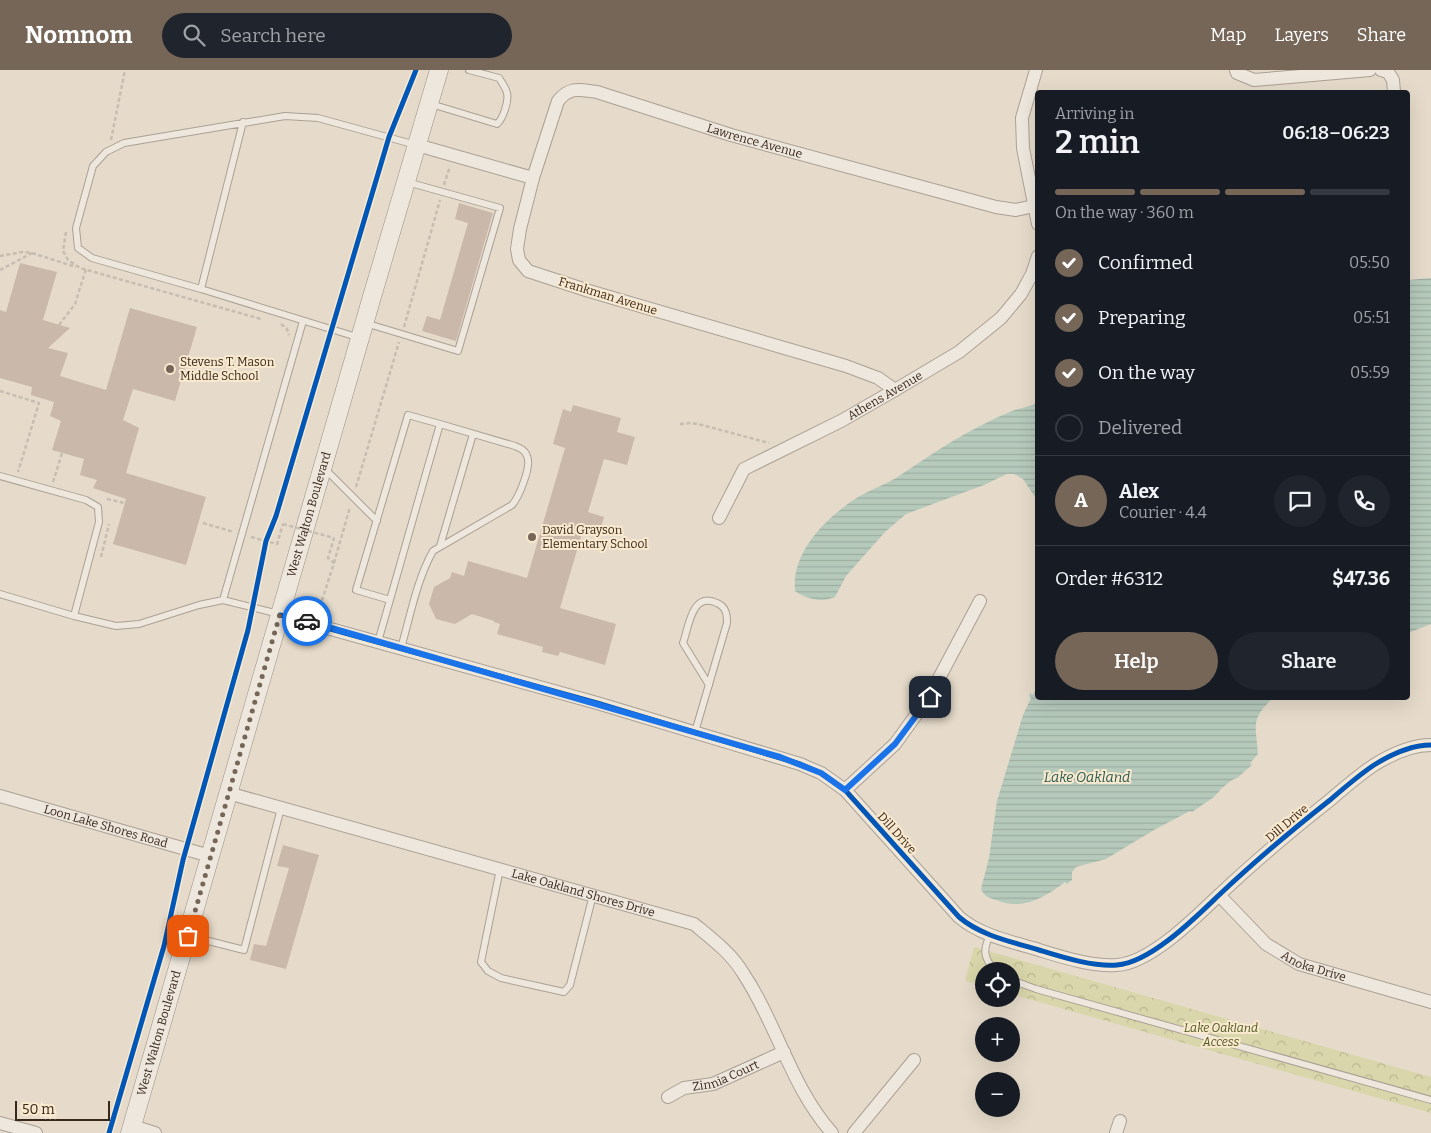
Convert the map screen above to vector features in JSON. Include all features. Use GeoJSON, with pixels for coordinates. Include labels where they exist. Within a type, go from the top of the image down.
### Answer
{"type":"FeatureCollection","features":[{"type":"Feature","properties":{"kind":"main road","name":"West Walton Boulevard"},"geometry":{"type":"LineString","coordinates":[[132,1130],[362,330],[440,70]]}},
{"type":"Feature","properties":{"kind":"street"},"geometry":{"type":"LineString","coordinates":[[1035,210],[1023,148],[1022,118],[1036,70]]}},
{"type":"Feature","properties":{"kind":"street"},"geometry":{"type":"LineString","coordinates":[[1236,70],[1237,74],[1254,80],[1370,70]]}},
{"type":"Feature","properties":{"kind":"street"},"geometry":{"type":"LineString","coordinates":[[1381,70],[1388,72],[1393,80],[1394,90]]}},
{"type":"Feature","properties":{"kind":"street","name":"Lawrence Avenue"},"geometry":{"type":"LineString","coordinates":[[533,178],[558,101],[565,92],[576,89],[597,92],[731,135],[996,208],[1016,210],[1034,206]]}},
{"type":"Feature","properties":{"kind":"street"},"geometry":{"type":"LineString","coordinates":[[417,145],[533,178]]}},
{"type":"Feature","properties":{"kind":"street","name":"Frankman Avenue"},"geometry":{"type":"LineString","coordinates":[[533,178],[517,249],[519,260],[528,271],[588,291],[846,366],[878,378],[895,390]]}},
{"type":"Feature","properties":{"kind":"street","name":"Athens Avenue"},"geometry":{"type":"LineString","coordinates":[[719,518],[744,469],[842,421],[959,352],[1001,318],[1021,294],[1035,265]]}},
{"type":"Feature","properties":{"kind":"street"},"geometry":{"type":"LineString","coordinates":[[845,790],[895,744],[930,697],[980,601]]}},
{"type":"Feature","properties":{"kind":"street","name":"Dill Drive"},"geometry":{"type":"LineString","coordinates":[[280,614],[696,732],[800,764],[821,773],[845,790],[968,924],[990,935],[1073,959],[1100,964],[1118,965],[1146,955],[1185,928],[1219,895],[1301,823],[1374,765],[1412,748],[1431,746]]}},
{"type":"Feature","properties":{"kind":"street","name":"Lake Oakland Shores Drive"},"geometry":{"type":"LineString","coordinates":[[228,793],[694,924],[726,951],[742,971],[763,1005],[802,1089],[824,1124],[832,1133]]}},
{"type":"Feature","properties":{"kind":"street","name":"Loon Lake Shores Road"},"geometry":{"type":"LineString","coordinates":[[0,796],[210,856]]}},
{"type":"Feature","properties":{"kind":"street","name":"Anoka Drive"},"geometry":{"type":"LineString","coordinates":[[1219,895],[1266,944],[1299,964],[1431,1002]]}},
{"type":"Feature","properties":{"kind":"street","name":"Zinnia Court"},"geometry":{"type":"LineString","coordinates":[[668,1097],[684,1088],[713,1084],[784,1052]]}},
{"type":"Feature","properties":{"kind":"street"},"geometry":{"type":"LineString","coordinates":[[854,1133],[914,1060]]}},
{"type":"Feature","properties":{"kind":"street"},"geometry":{"type":"LineString","coordinates":[[0,1123],[36,1133]]}},
{"type":"Feature","properties":{"kind":"street"},"geometry":{"type":"LineString","coordinates":[[132,1130],[155,1133]]}},
{"type":"Feature","properties":{"kind":"lane"},"geometry":{"type":"LineString","coordinates":[[430,103],[497,124],[501,120],[508,96],[506,89],[498,78],[468,70]]}},
{"type":"Feature","properties":{"kind":"lane"},"geometry":{"type":"LineString","coordinates":[[406,182],[500,208],[458,351],[402,334],[362,330],[303,320],[92,258],[78,248],[76,228],[93,166],[106,152],[124,143],[284,116],[318,118],[417,145]]}},
{"type":"Feature","properties":{"kind":"lane"},"geometry":{"type":"LineString","coordinates":[[200,289],[243,122]]}},
{"type":"Feature","properties":{"kind":"lane"},"geometry":{"type":"LineString","coordinates":[[223,600],[303,320]]}},
{"type":"Feature","properties":{"kind":"lane"},"geometry":{"type":"LineString","coordinates":[[390,600],[356,590],[408,415],[522,449],[528,457],[526,473],[516,500],[512,505],[433,551],[428,560],[401,648]]}},
{"type":"Feature","properties":{"kind":"lane"},"geometry":{"type":"LineString","coordinates":[[378,642],[440,424]]}},
{"type":"Feature","properties":{"kind":"lane"},"geometry":{"type":"LineString","coordinates":[[440,546],[472,434]]}},
{"type":"Feature","properties":{"kind":"lane"},"geometry":{"type":"LineString","coordinates":[[323,467],[377,521]]}},
{"type":"Feature","properties":{"kind":"lane"},"geometry":{"type":"LineString","coordinates":[[0,476],[86,500],[98,507],[99,522],[74,616]]}},
{"type":"Feature","properties":{"kind":"lane"},"geometry":{"type":"LineString","coordinates":[[0,594],[74,616],[116,626],[140,624],[199,605],[223,600],[280,614]]}},
{"type":"Feature","properties":{"kind":"lane"},"geometry":{"type":"LineString","coordinates":[[696,732],[727,622],[727,613],[722,605],[705,600],[698,604],[693,611],[683,643],[709,685]]}},
{"type":"Feature","properties":{"kind":"lane"},"geometry":{"type":"LineString","coordinates":[[188,936],[244,950],[281,808]]}},
{"type":"Feature","properties":{"kind":"lane"},"geometry":{"type":"LineString","coordinates":[[500,869],[481,962],[488,971],[501,978],[564,992],[570,986],[593,895]]}},
{"type":"Feature","properties":{"kind":"lane"},"geometry":{"type":"LineString","coordinates":[[988,962],[984,947],[990,935]]}},
{"type":"Feature","properties":{"kind":"lane"},"geometry":{"type":"LineString","coordinates":[[1020,983],[1431,1100]]}},
{"type":"Feature","properties":{"kind":"path"},"geometry":{"type":"LineString","coordinates":[[112,149],[111,139],[125,70]]}},
{"type":"Feature","properties":{"kind":"path"},"geometry":{"type":"LineString","coordinates":[[104,142],[111,139]]}},
{"type":"Feature","properties":{"kind":"path"},"geometry":{"type":"LineString","coordinates":[[315,623],[402,334],[453,155]]}},
{"type":"Feature","properties":{"kind":"path"},"geometry":{"type":"LineString","coordinates":[[67,230],[63,251],[68,260],[80,268]]}},
{"type":"Feature","properties":{"kind":"path"},"geometry":{"type":"LineString","coordinates":[[0,256],[22,252],[32,253],[264,320]]}},
{"type":"Feature","properties":{"kind":"path"},"geometry":{"type":"LineString","coordinates":[[0,270],[32,253]]}},
{"type":"Feature","properties":{"kind":"path"},"geometry":{"type":"LineString","coordinates":[[59,325],[75,304],[86,269]]}},
{"type":"Feature","properties":{"kind":"path"},"geometry":{"type":"LineString","coordinates":[[273,322],[283,325],[287,329],[290,335],[289,344]]}},
{"type":"Feature","properties":{"kind":"path"},"geometry":{"type":"LineString","coordinates":[[0,391],[39,403],[18,472]]}},
{"type":"Feature","properties":{"kind":"path"},"geometry":{"type":"LineString","coordinates":[[680,424],[702,425],[770,443],[784,449]]}},
{"type":"Feature","properties":{"kind":"path"},"geometry":{"type":"LineString","coordinates":[[62,452],[53,482],[62,485]]}},
{"type":"Feature","properties":{"kind":"path"},"geometry":{"type":"LineString","coordinates":[[108,507],[107,499],[125,503]]}},
{"type":"Feature","properties":{"kind":"path"},"geometry":{"type":"LineString","coordinates":[[101,557],[109,529],[109,522]]}},
{"type":"Feature","properties":{"kind":"path"},"geometry":{"type":"LineString","coordinates":[[277,544],[283,524],[334,538],[328,558],[334,563]]}},
{"type":"Feature","properties":{"kind":"path"},"geometry":{"type":"LineString","coordinates":[[231,540],[233,532]]}},
{"type":"Feature","properties":{"kind":"path"},"geometry":{"type":"LineString","coordinates":[[264,550],[269,533]]}},
{"type":"Feature","properties":{"kind":"green space","name":"Lake Oakland Access"},"geometry":{"type":"Polygon","coordinates":[[[974,947],[1431,1077],[1431,1113],[1020,997],[1020,962],[975,962],[975,984],[965,981],[974,947]]]}},
{"type":"Feature","properties":{"kind":"water"},"geometry":{"type":"Polygon","coordinates":[[[1431,278],[1431,624],[1410,632],[1410,280],[1431,278]]]}},
{"type":"Feature","properties":{"kind":"water"},"geometry":{"type":"Polygon","coordinates":[[[1035,404],[1035,497],[1023,479],[1014,474],[1007,474],[984,485],[906,514],[885,532],[846,576],[835,597],[825,600],[814,599],[795,591],[795,576],[805,549],[814,536],[835,514],[863,494],[896,478],[938,450],[981,425],[1012,411],[1035,404]]]}},
{"type":"Feature","properties":{"kind":"water","name":"Lake Oakland"},"geometry":{"type":"Polygon","coordinates":[[[1035,691],[1035,700],[1271,700],[1261,712],[1256,723],[1258,754],[1250,763],[1252,765],[1222,788],[1214,797],[1192,812],[1190,811],[1154,830],[1106,859],[1076,867],[1072,872],[1072,880],[1067,884],[1065,882],[1041,898],[1024,903],[1005,903],[987,896],[981,889],[989,858],[997,801],[1023,715],[1031,698],[1029,696],[1030,693],[1033,695],[1035,691]]]}},
{"type":"Feature","properties":{"kind":"building"},"geometry":{"type":"Polygon","coordinates":[[[459,203],[493,213],[456,341],[422,331],[427,316],[440,320],[468,223],[455,219],[459,203]]]}},
{"type":"Feature","properties":{"kind":"building"},"geometry":{"type":"Polygon","coordinates":[[[20,263],[57,272],[43,320],[70,328],[48,348],[68,353],[60,376],[106,390],[130,308],[197,327],[175,401],[133,389],[123,420],[139,428],[126,473],[206,497],[186,565],[113,544],[126,499],[93,488],[97,480],[80,475],[84,459],[52,450],[61,421],[50,416],[54,402],[31,395],[32,387],[0,378],[0,310],[6,312],[20,263]]]}},
{"type":"Feature","properties":{"kind":"building"},"geometry":{"type":"Polygon","coordinates":[[[573,405],[621,418],[617,432],[635,437],[627,465],[604,459],[588,512],[604,517],[599,534],[583,530],[560,608],[616,624],[605,665],[560,652],[558,656],[542,652],[543,647],[497,634],[500,624],[472,614],[455,624],[436,619],[429,604],[434,587],[450,578],[452,572],[464,576],[468,561],[527,578],[565,448],[553,444],[563,409],[571,412],[573,405]]]}},
{"type":"Feature","properties":{"kind":"building"},"geometry":{"type":"Polygon","coordinates":[[[283,845],[319,855],[286,969],[250,960],[254,944],[266,946],[289,868],[277,866],[283,845]]]}},
{"type":"Feature","properties":{"kind":"cycle path"},"geometry":{"type":"LineString","coordinates":[[109,1133],[164,946],[183,860],[248,630],[266,541],[276,516],[389,137],[416,70]]}},
{"type":"Feature","properties":{"kind":"cycle path"},"geometry":{"type":"LineString","coordinates":[[280,615],[597,703],[800,764],[821,773],[845,790],[959,917],[968,924],[987,934],[1008,941],[1088,963],[1117,965],[1130,962],[1157,948],[1185,927],[1273,846],[1363,773],[1380,761],[1401,751],[1431,745]]}},
{"type":"Feature","properties":{"kind":"way so far"},"geometry":{"type":"LineString","coordinates":[[188,936],[280,614],[307,621]]}},
{"type":"Feature","properties":{"kind":"place","name":"Stevens T. Mason Middle School"},"geometry":{"type":"Point","coordinates":[170,369]}},
{"type":"Feature","properties":{"kind":"place","name":"David Grayson Elementary School"},"geometry":{"type":"Point","coordinates":[532,537]}},
{"type":"Feature","properties":{"kind":"route"},"geometry":{"type":"LineString","coordinates":[[307,621],[598,703],[780,757],[821,773],[845,790],[895,744],[930,697]]}}]}
